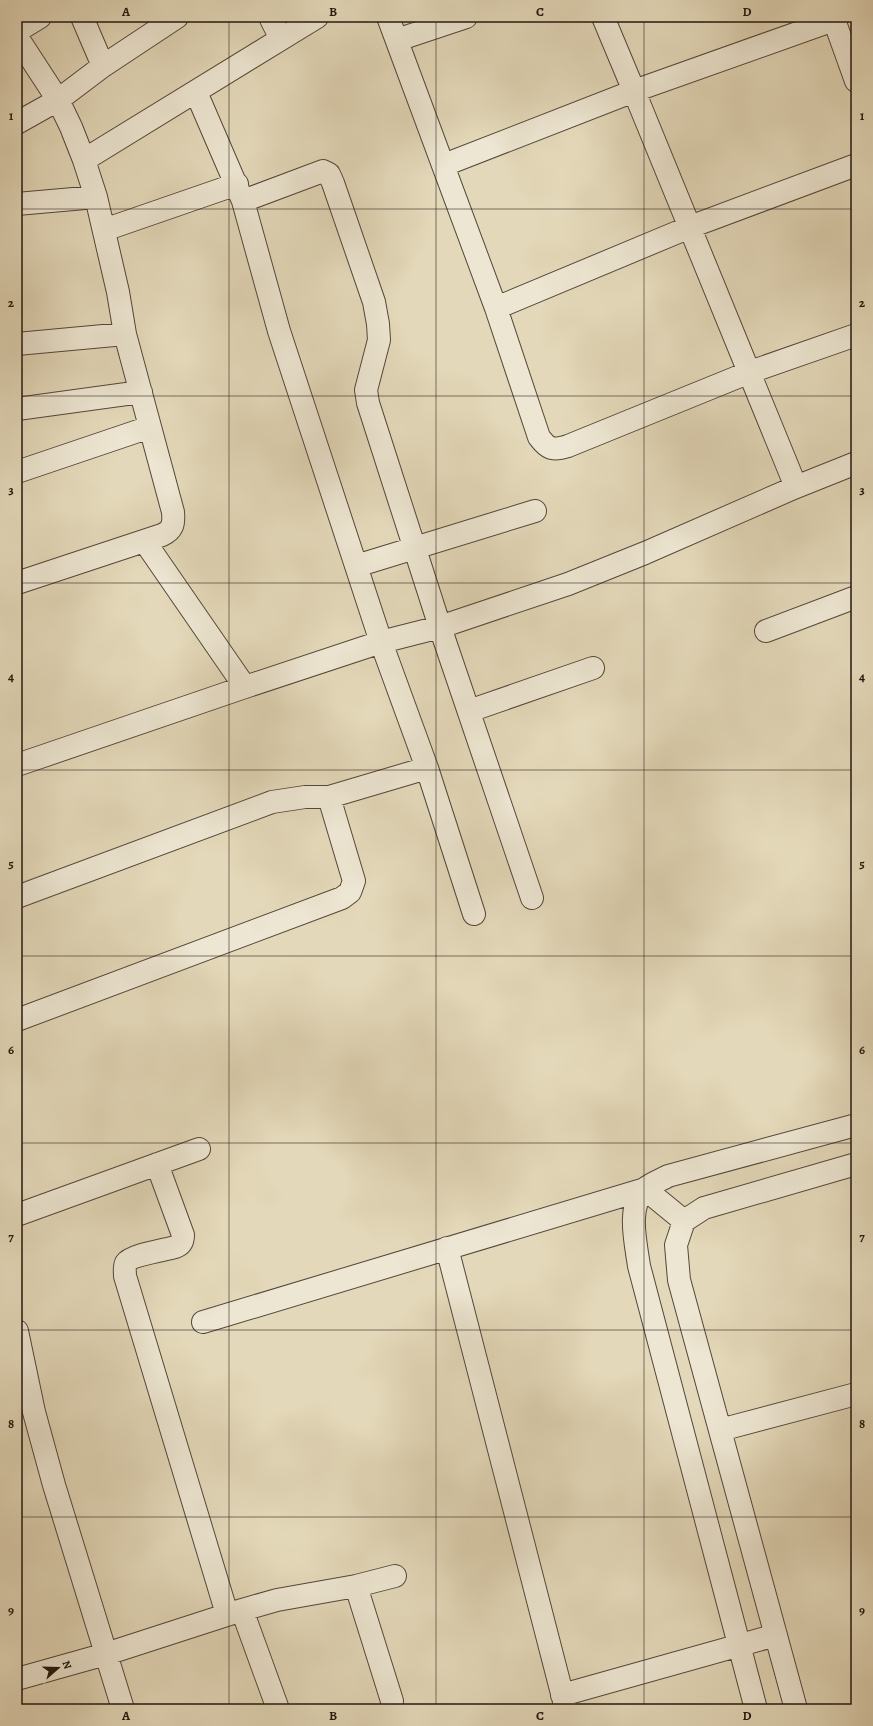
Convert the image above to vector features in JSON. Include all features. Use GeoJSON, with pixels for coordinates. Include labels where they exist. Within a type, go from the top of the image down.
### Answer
{"type":"FeatureCollection","features":[{"type":"Feature","properties":{"kind":"street"},"geometry":{"type":"LineString","coordinates":[[17,31],[40,17]]}},
{"type":"Feature","properties":{"kind":"street"},"geometry":{"type":"LineString","coordinates":[[82,17],[104,66]]}},
{"type":"Feature","properties":{"kind":"street"},"geometry":{"type":"LineString","coordinates":[[17,123],[58,100],[104,66],[176,17]]}},
{"type":"Feature","properties":{"kind":"street"},"geometry":{"type":"LineString","coordinates":[[270,17],[282,39]]}},
{"type":"Feature","properties":{"kind":"street"},"geometry":{"type":"LineString","coordinates":[[84,160],[317,17]]}},
{"type":"Feature","properties":{"kind":"street"},"geometry":{"type":"LineString","coordinates":[[388,17],[496,308],[539,437],[547,447],[558,450],[750,372],[856,335]]}},
{"type":"Feature","properties":{"kind":"street"},"geometry":{"type":"LineString","coordinates":[[397,40],[466,17]]}},
{"type":"Feature","properties":{"kind":"street"},"geometry":{"type":"LineString","coordinates":[[603,17],[796,487]]}},
{"type":"Feature","properties":{"kind":"street"},"geometry":{"type":"LineString","coordinates":[[444,166],[634,92],[833,18],[856,81]]}},
{"type":"Feature","properties":{"kind":"street"},"geometry":{"type":"LineString","coordinates":[[17,37],[58,100],[84,160],[96,197],[125,334],[173,512],[174,524],[169,532],[145,542],[17,583]]}},
{"type":"Feature","properties":{"kind":"street"},"geometry":{"type":"LineString","coordinates":[[196,92],[240,192],[279,331],[381,642],[427,768],[474,914]]}},
{"type":"Feature","properties":{"kind":"street"},"geometry":{"type":"LineString","coordinates":[[496,308],[690,227],[856,165]]}},
{"type":"Feature","properties":{"kind":"street"},"geometry":{"type":"LineString","coordinates":[[104,230],[240,192],[323,171],[329,174],[374,302],[378,324],[379,340],[366,390],[368,404],[440,627],[532,898]]}},
{"type":"Feature","properties":{"kind":"street"},"geometry":{"type":"LineString","coordinates":[[17,204],[96,197]]}},
{"type":"Feature","properties":{"kind":"street"},"geometry":{"type":"LineString","coordinates":[[17,344],[125,334]]}},
{"type":"Feature","properties":{"kind":"street"},"geometry":{"type":"LineString","coordinates":[[17,408],[141,392]]}},
{"type":"Feature","properties":{"kind":"street"},"geometry":{"type":"LineString","coordinates":[[17,472],[150,427]]}},
{"type":"Feature","properties":{"kind":"street"},"geometry":{"type":"LineString","coordinates":[[17,765],[245,687],[381,642],[440,627],[582,578],[645,553],[796,487],[856,463]]}},
{"type":"Feature","properties":{"kind":"street"},"geometry":{"type":"LineString","coordinates":[[356,566],[535,511]]}},
{"type":"Feature","properties":{"kind":"street"},"geometry":{"type":"LineString","coordinates":[[145,542],[245,687]]}},
{"type":"Feature","properties":{"kind":"street"},"geometry":{"type":"LineString","coordinates":[[766,631],[856,597]]}},
{"type":"Feature","properties":{"kind":"street"},"geometry":{"type":"LineString","coordinates":[[469,711],[593,668]]}},
{"type":"Feature","properties":{"kind":"street"},"geometry":{"type":"LineString","coordinates":[[17,897],[272,802],[300,798],[329,797],[427,768]]}},
{"type":"Feature","properties":{"kind":"street"},"geometry":{"type":"LineString","coordinates":[[17,1020],[342,898],[350,892],[354,881],[329,797]]}},
{"type":"Feature","properties":{"kind":"street"},"geometry":{"type":"LineString","coordinates":[[203,1322],[646,1189],[668,1176],[856,1126]]}},
{"type":"Feature","properties":{"kind":"street"},"geometry":{"type":"LineString","coordinates":[[17,1215],[199,1149]]}},
{"type":"Feature","properties":{"kind":"street"},"geometry":{"type":"LineString","coordinates":[[157,1164],[183,1235],[183,1240],[180,1245],[175,1247],[133,1258],[127,1262],[125,1267],[126,1276],[234,1612],[278,1709]]}},
{"type":"Feature","properties":{"kind":"street"},"geometry":{"type":"LineString","coordinates":[[796,1709],[679,1280],[676,1246],[684,1221],[704,1208],[856,1164]]}},
{"type":"Feature","properties":{"kind":"street"},"geometry":{"type":"LineString","coordinates":[[646,1189],[684,1221]]}},
{"type":"Feature","properties":{"kind":"street"},"geometry":{"type":"LineString","coordinates":[[646,1189],[634,1207],[635,1232],[640,1266],[738,1646],[756,1709]]}},
{"type":"Feature","properties":{"kind":"street"},"geometry":{"type":"LineString","coordinates":[[447,1248],[564,1702],[776,1635]]}},
{"type":"Feature","properties":{"kind":"street"},"geometry":{"type":"LineString","coordinates":[[17,1331],[25,1414],[54,1485],[124,1709]]}},
{"type":"Feature","properties":{"kind":"street"},"geometry":{"type":"LineString","coordinates":[[720,1430],[856,1394]]}},
{"type":"Feature","properties":{"kind":"street"},"geometry":{"type":"LineString","coordinates":[[17,1679],[106,1654],[234,1612],[277,1600],[356,1586],[395,1576]]}},
{"type":"Feature","properties":{"kind":"street"},"geometry":{"type":"LineString","coordinates":[[356,1586],[392,1701]]}}]}
